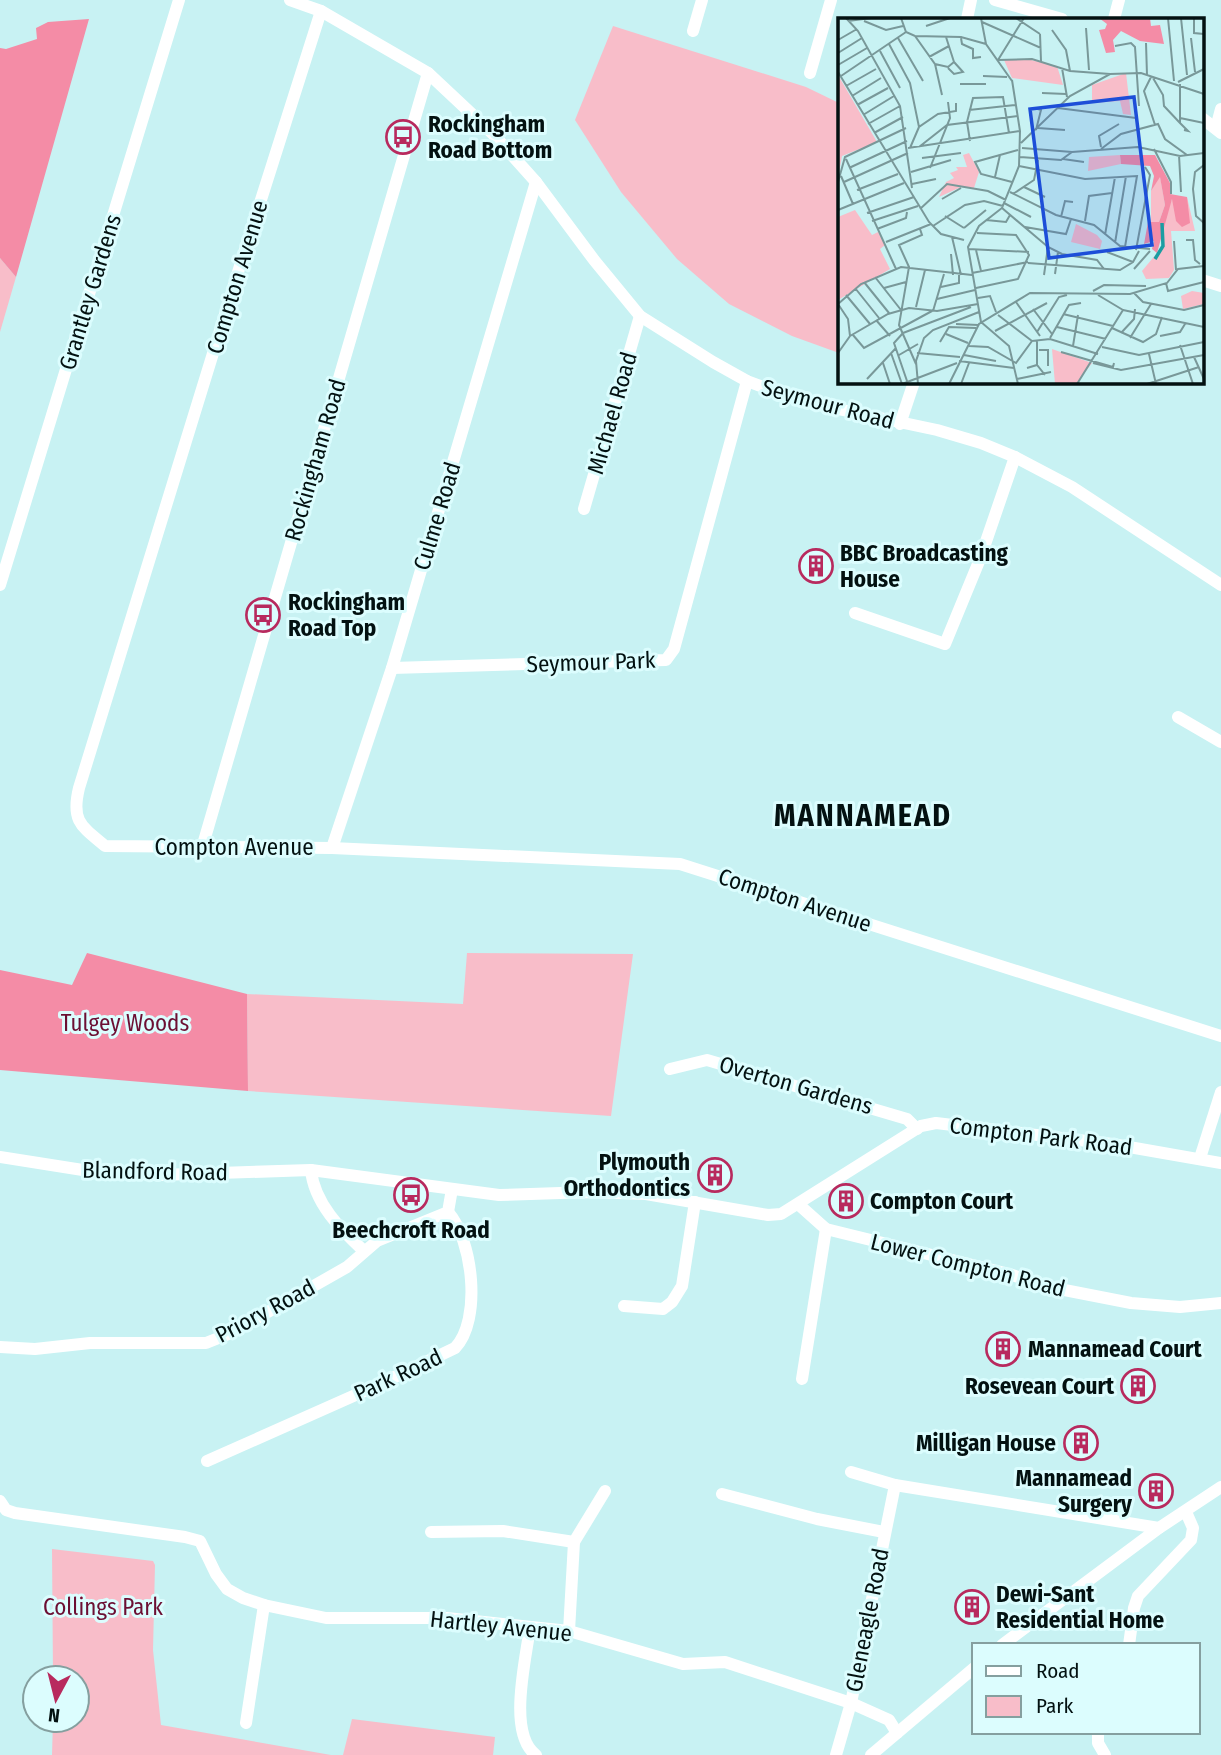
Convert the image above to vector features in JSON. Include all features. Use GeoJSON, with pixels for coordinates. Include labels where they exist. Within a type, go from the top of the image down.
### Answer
{"type":"FeatureCollection","features":[{"type":"Feature","properties":{"kind":"street","name":"Grantley Gardens"},"geometry":{"type":"LineString","coordinates":[[0,584],[179,0]]}},
{"type":"Feature","properties":{"kind":"street","name":"Seymour Road"},"geometry":{"type":"LineString","coordinates":[[290,0],[321,11],[428,73],[492,133],[537,182],[594,260],[640,316],[713,362],[747,381],[800,401],[937,430],[981,443],[1015,457],[1072,487],[1221,585]]}},
{"type":"Feature","properties":{"kind":"street"},"geometry":{"type":"LineString","coordinates":[[693,31],[702,0]]}},
{"type":"Feature","properties":{"kind":"street"},"geometry":{"type":"LineString","coordinates":[[810,73],[831,0]]}},
{"type":"Feature","properties":{"kind":"street"},"geometry":{"type":"LineString","coordinates":[[967,18],[971,0]]}},
{"type":"Feature","properties":{"kind":"street"},"geometry":{"type":"LineString","coordinates":[[996,0],[1059,18]]}},
{"type":"Feature","properties":{"kind":"street"},"geometry":{"type":"LineString","coordinates":[[1114,18],[1119,0]]}},
{"type":"Feature","properties":{"kind":"street","name":"Compton Avenue"},"geometry":{"type":"LineString","coordinates":[[321,11],[75,806],[80,826],[105,846],[332,848],[680,864],[1221,1036]]}},
{"type":"Feature","properties":{"kind":"street","name":"Rockingham Road"},"geometry":{"type":"LineString","coordinates":[[202,848],[428,73]]}},
{"type":"Feature","properties":{"kind":"street"},"geometry":{"type":"LineString","coordinates":[[1219,130],[1221,108]]}},
{"type":"Feature","properties":{"kind":"street"},"geometry":{"type":"LineString","coordinates":[[1204,119],[1219,130]]}},
{"type":"Feature","properties":{"kind":"street","name":"Culme Road"},"geometry":{"type":"LineString","coordinates":[[332,848],[392,668],[537,182]]}},
{"type":"Feature","properties":{"kind":"street","name":"Michael Road"},"geometry":{"type":"LineString","coordinates":[[584,509],[640,316]]}},
{"type":"Feature","properties":{"kind":"street","name":"Seymour Park"},"geometry":{"type":"LineString","coordinates":[[392,668],[666,660],[674,649],[747,381]]}},
{"type":"Feature","properties":{"kind":"street"},"geometry":{"type":"LineString","coordinates":[[900,424],[914,383]]}},
{"type":"Feature","properties":{"kind":"street"},"geometry":{"type":"LineString","coordinates":[[855,612],[945,644],[980,559],[1015,457]]}},
{"type":"Feature","properties":{"kind":"street"},"geometry":{"type":"LineString","coordinates":[[1178,717],[1221,742]]}},
{"type":"Feature","properties":{"kind":"street","name":"Overton Gardens"},"geometry":{"type":"LineString","coordinates":[[670,1069],[707,1060],[887,1112],[907,1119],[917,1129]]}},
{"type":"Feature","properties":{"kind":"street"},"geometry":{"type":"LineString","coordinates":[[1200,1158],[1221,1092]]}},
{"type":"Feature","properties":{"kind":"street","name":"Compton Park Road"},"geometry":{"type":"LineString","coordinates":[[798,1204],[917,1129],[936,1123],[1221,1163]]}},
{"type":"Feature","properties":{"kind":"street","name":"Blandford Road"},"geometry":{"type":"LineString","coordinates":[[0,1157],[89,1171],[159,1175],[311,1170]]}},
{"type":"Feature","properties":{"kind":"street"},"geometry":{"type":"LineString","coordinates":[[364,1251],[338,1227],[312,1183],[311,1170],[499,1195],[590,1192],[646,1194],[768,1215],[781,1214],[798,1204]]}},
{"type":"Feature","properties":{"kind":"street"},"geometry":{"type":"LineString","coordinates":[[448,1212],[452,1189]]}},
{"type":"Feature","properties":{"kind":"street"},"geometry":{"type":"LineString","coordinates":[[624,1306],[663,1309],[672,1302],[682,1286],[695,1202]]}},
{"type":"Feature","properties":{"kind":"street","name":"Lower Compton Road"},"geometry":{"type":"LineString","coordinates":[[798,1204],[826,1229],[1009,1274],[1049,1287],[1131,1303],[1180,1307],[1221,1303]]}},
{"type":"Feature","properties":{"kind":"street","name":"Priory Road"},"geometry":{"type":"LineString","coordinates":[[0,1347],[35,1349],[90,1343],[206,1342],[231,1334],[347,1267],[377,1241],[448,1212]]}},
{"type":"Feature","properties":{"kind":"street","name":"Park Road"},"geometry":{"type":"LineString","coordinates":[[207,1461],[378,1385],[455,1348],[465,1338],[472,1295],[470,1270],[458,1223],[448,1212]]}},
{"type":"Feature","properties":{"kind":"street"},"geometry":{"type":"LineString","coordinates":[[802,1379],[826,1229]]}},
{"type":"Feature","properties":{"kind":"street"},"geometry":{"type":"LineString","coordinates":[[851,1472],[895,1485],[1159,1528]]}},
{"type":"Feature","properties":{"kind":"street","name":"Gleneagle Road"},"geometry":{"type":"LineString","coordinates":[[836,1755],[851,1703],[895,1485]]}},
{"type":"Feature","properties":{"kind":"street"},"geometry":{"type":"LineString","coordinates":[[1005,1643],[1159,1528],[1221,1487]]}},
{"type":"Feature","properties":{"kind":"street"},"geometry":{"type":"LineString","coordinates":[[569,1630],[574,1542],[605,1491]]}},
{"type":"Feature","properties":{"kind":"street"},"geometry":{"type":"LineString","coordinates":[[722,1494],[884,1532]]}},
{"type":"Feature","properties":{"kind":"street","name":"Hartley Avenue"},"geometry":{"type":"LineString","coordinates":[[0,1502],[6,1510],[15,1513],[200,1541],[226,1588],[243,1598],[264,1605],[327,1618],[447,1618],[569,1630],[683,1664],[725,1662],[851,1703],[889,1720],[897,1733]]}},
{"type":"Feature","properties":{"kind":"street"},"geometry":{"type":"LineString","coordinates":[[1129,1643],[1138,1596],[1191,1540],[1192,1522],[1186,1512]]}},
{"type":"Feature","properties":{"kind":"street"},"geometry":{"type":"LineString","coordinates":[[431,1532],[503,1531],[574,1542]]}},
{"type":"Feature","properties":{"kind":"street"},"geometry":{"type":"LineString","coordinates":[[450,1532],[450,1547]]}},
{"type":"Feature","properties":{"kind":"street"},"geometry":{"type":"LineString","coordinates":[[246,1723],[264,1605]]}},
{"type":"Feature","properties":{"kind":"street"},"geometry":{"type":"LineString","coordinates":[[530,1627],[520,1697],[523,1738],[527,1747],[536,1755]]}},
{"type":"Feature","properties":{"kind":"street"},"geometry":{"type":"LineString","coordinates":[[871,1755],[972,1670]]}},
{"type":"Feature","properties":{"kind":"street"},"geometry":{"type":"LineString","coordinates":[[1098,1734],[1100,1751],[1105,1755]]}},
{"type":"Feature","properties":{"kind":"green space"},"geometry":{"type":"Polygon","coordinates":[[[89,19],[16,277],[0,258],[0,48],[6,49],[37,39],[36,28],[48,22],[89,19]]]}},
{"type":"Feature","properties":{"kind":"green space"},"geometry":{"type":"Polygon","coordinates":[[[613,26],[806,87],[838,103],[838,353],[792,336],[729,304],[677,259],[621,192],[575,120],[613,26]]]}},
{"type":"Feature","properties":{"kind":"green space"},"geometry":{"type":"Polygon","coordinates":[[[0,258],[16,277],[0,332],[0,258]]]}},
{"type":"Feature","properties":{"kind":"green space","name":"Tulgey Woods"},"geometry":{"type":"Polygon","coordinates":[[[87,953],[247,994],[248,1091],[0,1070],[0,970],[72,985],[87,953]]]}},
{"type":"Feature","properties":{"kind":"green space"},"geometry":{"type":"Polygon","coordinates":[[[467,953],[633,954],[611,1116],[248,1091],[247,994],[463,1004],[467,953]]]}},
{"type":"Feature","properties":{"kind":"green space","name":"Collings Park"},"geometry":{"type":"Polygon","coordinates":[[[52,1549],[153,1561],[153,1650],[161,1725],[331,1755],[52,1755],[53,1734],[91,1734],[91,1664],[53,1664],[52,1549]]]}},
{"type":"Feature","properties":{"kind":"green space"},"geometry":{"type":"Polygon","coordinates":[[[352,1719],[495,1737],[493,1755],[343,1755],[352,1719]]]}},
{"type":"Feature","properties":{"kind":"place","name":"Rockingham Road Bottom"},"geometry":{"type":"Point","coordinates":[403,137]}},
{"type":"Feature","properties":{"kind":"place","name":"BBC Broadcasting House"},"geometry":{"type":"Point","coordinates":[816,566]}},
{"type":"Feature","properties":{"kind":"place","name":"Rockingham Road Top"},"geometry":{"type":"Point","coordinates":[263,615]}},
{"type":"Feature","properties":{"kind":"place","name":"Plymouth Orthodontics"},"geometry":{"type":"Point","coordinates":[715,1175]}},
{"type":"Feature","properties":{"kind":"place","name":"Beechcroft Road"},"geometry":{"type":"Point","coordinates":[411,1195]}},
{"type":"Feature","properties":{"kind":"place","name":"Compton Court"},"geometry":{"type":"Point","coordinates":[846,1201]}},
{"type":"Feature","properties":{"kind":"place","name":"Mannamead Court"},"geometry":{"type":"Point","coordinates":[1003,1349]}},
{"type":"Feature","properties":{"kind":"place","name":"Rosevean Court"},"geometry":{"type":"Point","coordinates":[1138,1386]}},
{"type":"Feature","properties":{"kind":"place","name":"Milligan House"},"geometry":{"type":"Point","coordinates":[1081,1443]}},
{"type":"Feature","properties":{"kind":"place","name":"Mannamead Surgery"},"geometry":{"type":"Point","coordinates":[1156,1491]}},
{"type":"Feature","properties":{"kind":"place","name":"Dewi-Sant Residential Home"},"geometry":{"type":"Point","coordinates":[972,1607]}},
{"type":"Feature","properties":{"kind":"district","name":"MANNAMEAD"},"geometry":{"type":"Point","coordinates":[863,816]}}]}
